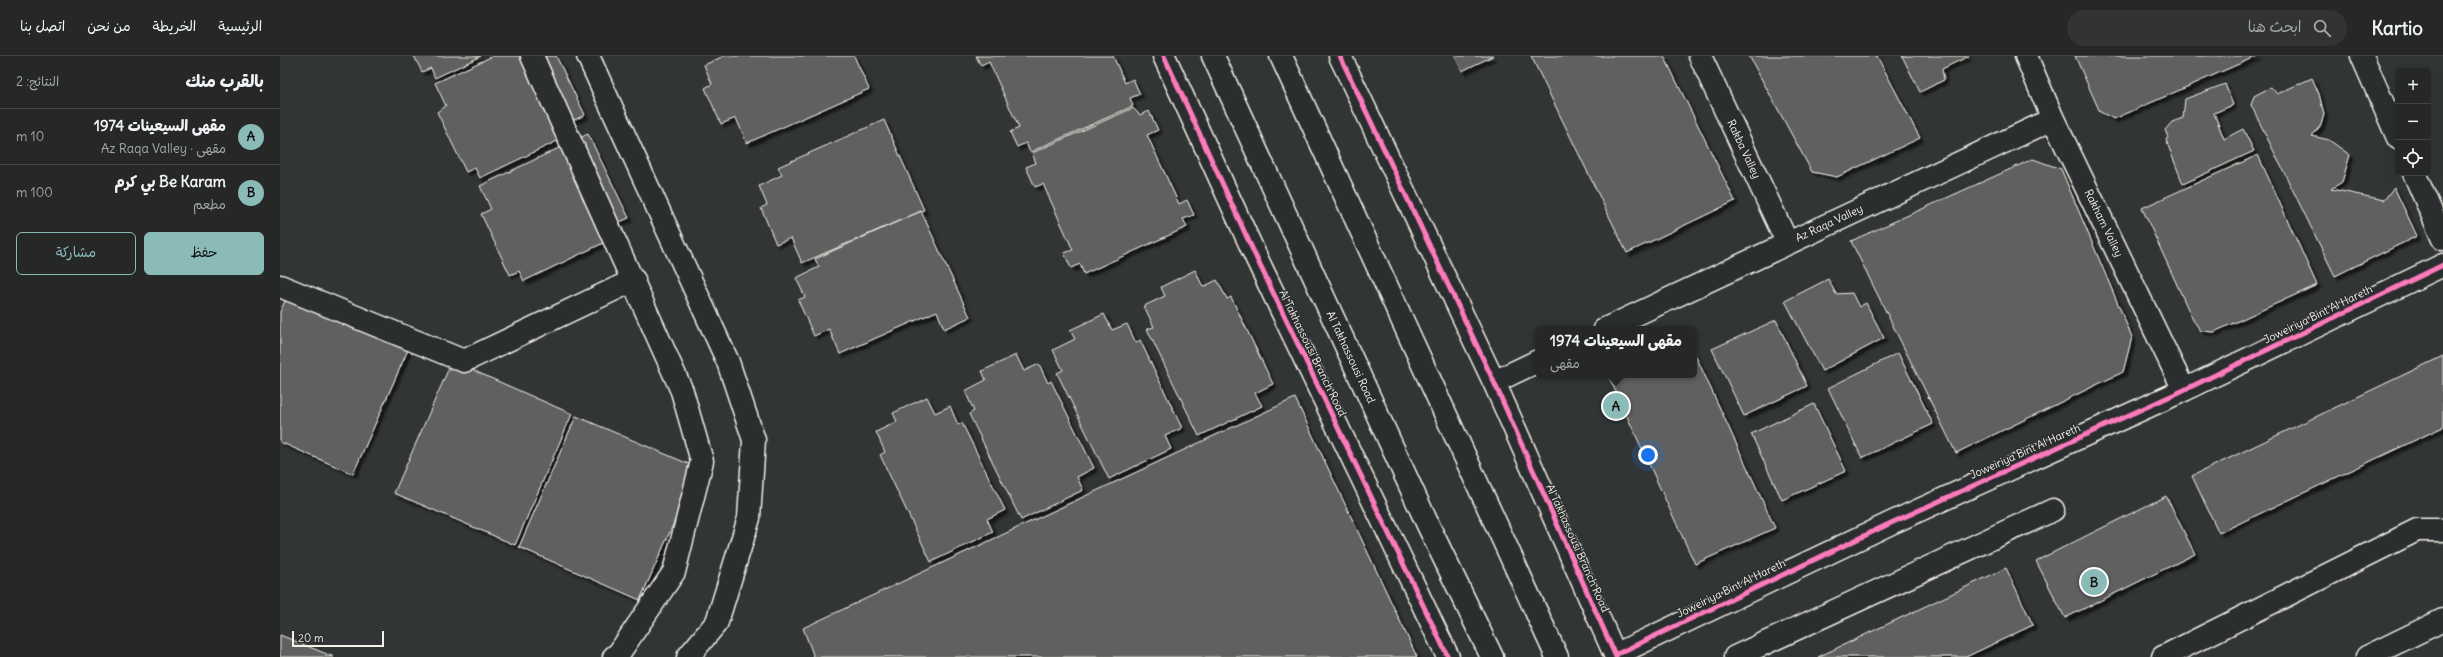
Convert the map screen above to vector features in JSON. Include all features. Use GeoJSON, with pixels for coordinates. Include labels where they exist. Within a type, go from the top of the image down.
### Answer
{"type":"FeatureCollection","features":[{"type":"Feature","properties":{"kind":"street"},"geometry":{"type":"LineString","coordinates":[[532,56],[634,280],[682,391],[702,461],[674,572],[619,653],[614,657]]}},
{"type":"Feature","properties":{"kind":"street"},"geometry":{"type":"LineString","coordinates":[[588,56],[728,362],[754,440],[749,518],[717,622],[688,657]]}},
{"type":"Feature","properties":{"kind":"street","name":"Al Takhassousi Branch Road"},"geometry":{"type":"LineString","coordinates":[[1164,56],[1256,257],[1448,657]]}},
{"type":"Feature","properties":{"kind":"street","name":"Al Takhassousi Road"},"geometry":{"type":"LineString","coordinates":[[1212,56],[1425,518],[1492,657]]}},
{"type":"Feature","properties":{"kind":"street"},"geometry":{"type":"LineString","coordinates":[[1281,56],[1557,657]]}},
{"type":"Feature","properties":{"kind":"street","name":"Al Takhassousi Branch Road"},"geometry":{"type":"LineString","coordinates":[[1340,56],[1494,382],[1615,656]]}},
{"type":"Feature","properties":{"kind":"street","name":"Rakba Valley"},"geometry":{"type":"LineString","coordinates":[[1700,56],[1787,242]]}},
{"type":"Feature","properties":{"kind":"street","name":"Rakham Valley"},"geometry":{"type":"LineString","coordinates":[[2026,56],[2053,119],[2184,390]]}},
{"type":"Feature","properties":{"kind":"street"},"geometry":{"type":"LineString","coordinates":[[2362,56],[2395,131]]}},
{"type":"Feature","properties":{"kind":"street","name":"Az Raqa Valley"},"geometry":{"type":"LineString","coordinates":[[1611,326],[1787,242],[2053,119]]}},
{"type":"Feature","properties":{"kind":"street"},"geometry":{"type":"LineString","coordinates":[[2415,176],[2443,239]]}},
{"type":"Feature","properties":{"kind":"street","name":"Joweiriya Bint Al Hareth"},"geometry":{"type":"LineString","coordinates":[[1615,656],[1891,523],[2184,390],[2443,265]]}},
{"type":"Feature","properties":{"kind":"street"},"geometry":{"type":"LineString","coordinates":[[280,286],[464,361],[634,280]]}},
{"type":"Feature","properties":{"kind":"street"},"geometry":{"type":"LineString","coordinates":[[1494,382],[1535,362]]}},
{"type":"Feature","properties":{"kind":"street"},"geometry":{"type":"LineString","coordinates":[[1734,657],[2053,510]]}},
{"type":"Feature","properties":{"kind":"street"},"geometry":{"type":"LineString","coordinates":[[2163,657],[2417,530],[2443,530]]}},
{"type":"Feature","properties":{"kind":"street"},"geometry":{"type":"LineString","coordinates":[[2367,657],[2443,620]]}},
{"type":"Feature","properties":{"kind":"building"},"geometry":{"type":"Polygon","coordinates":[[[414,56],[481,56],[435,78],[431,68],[422,72],[414,56]]]}},
{"type":"Feature","properties":{"kind":"building"},"geometry":{"type":"Polygon","coordinates":[[[493,56],[556,56],[585,115],[572,121],[578,131],[480,178],[475,168],[466,172],[437,112],[446,106],[435,83],[493,56]]]}},
{"type":"Feature","properties":{"kind":"building"},"geometry":{"type":"Polygon","coordinates":[[[724,56],[854,56],[869,89],[747,143],[736,118],[721,124],[705,88],[712,84],[704,65],[724,56]]]}},
{"type":"Feature","properties":{"kind":"building"},"geometry":{"type":"Polygon","coordinates":[[[976,56],[1113,56],[1125,83],[1133,79],[1140,94],[1130,98],[1133,106],[1030,152],[1026,143],[1017,147],[1010,132],[1019,128],[989,62],[981,66],[976,56]]]}},
{"type":"Feature","properties":{"kind":"building"},"geometry":{"type":"Polygon","coordinates":[[[1455,56],[1493,56],[1462,71],[1455,56]]]}},
{"type":"Feature","properties":{"kind":"building"},"geometry":{"type":"Polygon","coordinates":[[[1531,56],[1664,56],[1735,201],[1627,253],[1531,56]]]}},
{"type":"Feature","properties":{"kind":"building"},"geometry":{"type":"Polygon","coordinates":[[[1749,56],[1877,56],[1920,138],[1837,177],[1812,172],[1749,56]]]}},
{"type":"Feature","properties":{"kind":"building"},"geometry":{"type":"Polygon","coordinates":[[[1902,56],[1969,56],[1942,69],[1944,80],[1920,92],[1902,56]]]}},
{"type":"Feature","properties":{"kind":"building"},"geometry":{"type":"Polygon","coordinates":[[[2075,56],[2257,56],[2114,119],[2100,112],[2075,56]]]}},
{"type":"Feature","properties":{"kind":"building"},"geometry":{"type":"Polygon","coordinates":[[[2312,78],[2319,94],[2324,114],[2321,125],[2312,136],[2329,140],[2350,155],[2342,182],[2331,189],[2384,200],[2394,187],[2417,236],[2335,276],[2251,105],[2254,96],[2271,87],[2277,94],[2312,78]]]}},
{"type":"Feature","properties":{"kind":"building"},"geometry":{"type":"Polygon","coordinates":[[[2225,84],[2233,105],[2214,113],[2224,139],[2243,129],[2254,151],[2183,184],[2166,140],[2168,137],[2165,130],[2172,122],[2183,118],[2185,99],[2225,84]]]}},
{"type":"Feature","properties":{"kind":"building"},"geometry":{"type":"Polygon","coordinates":[[[1133,108],[1140,115],[1149,111],[1158,130],[1147,135],[1179,204],[1187,200],[1194,215],[1183,219],[1187,227],[1084,274],[1080,264],[1071,268],[1064,253],[1073,250],[1043,184],[1035,187],[1026,167],[1036,163],[1032,153],[1133,108]]]}},
{"type":"Feature","properties":{"kind":"building"},"geometry":{"type":"Polygon","coordinates":[[[884,120],[924,210],[802,263],[791,238],[776,244],[761,208],[767,205],[759,186],[782,175],[778,167],[884,120]]]}},
{"type":"Feature","properties":{"kind":"building"},"geometry":{"type":"Polygon","coordinates":[[[588,134],[629,218],[617,223],[622,234],[524,281],[519,271],[510,275],[481,214],[491,209],[480,186],[588,134]]]}},
{"type":"Feature","properties":{"kind":"building"},"geometry":{"type":"Polygon","coordinates":[[[2258,155],[2317,285],[2214,332],[2201,331],[2193,320],[2142,208],[2258,155]]]}},
{"type":"Feature","properties":{"kind":"building"},"geometry":{"type":"Polygon","coordinates":[[[2033,159],[2061,169],[2132,337],[2123,372],[1956,453],[1851,241],[2033,159]]]}},
{"type":"Feature","properties":{"kind":"building"},"geometry":{"type":"Polygon","coordinates":[[[921,211],[970,317],[944,329],[937,311],[840,354],[829,329],[814,336],[798,300],[805,297],[796,278],[819,267],[815,259],[921,211]]]}},
{"type":"Feature","properties":{"kind":"building"},"geometry":{"type":"Polygon","coordinates":[[[1195,270],[1203,287],[1217,280],[1227,299],[1231,297],[1273,384],[1255,393],[1262,406],[1199,436],[1147,329],[1154,327],[1144,306],[1165,296],[1161,287],[1195,270]]]}},
{"type":"Feature","properties":{"kind":"building"},"geometry":{"type":"Polygon","coordinates":[[[1828,279],[1836,294],[1852,293],[1859,307],[1866,303],[1884,338],[1822,371],[1785,301],[1828,279]]]}},
{"type":"Feature","properties":{"kind":"building"},"geometry":{"type":"Polygon","coordinates":[[[290,290],[411,343],[353,474],[280,442],[280,312],[290,290]]]}},
{"type":"Feature","properties":{"kind":"building"},"geometry":{"type":"Polygon","coordinates":[[[1104,314],[1112,330],[1127,324],[1136,343],[1140,340],[1182,428],[1165,436],[1171,449],[1109,479],[1057,373],[1063,370],[1053,350],[1075,339],[1070,330],[1104,314]]]}},
{"type":"Feature","properties":{"kind":"building"},"geometry":{"type":"Polygon","coordinates":[[[1776,320],[1807,386],[1744,416],[1712,349],[1776,320]]]}},
{"type":"Feature","properties":{"kind":"building"},"geometry":{"type":"Polygon","coordinates":[[[1898,353],[1933,424],[1862,458],[1828,388],[1898,353]]]}},
{"type":"Feature","properties":{"kind":"building"},"geometry":{"type":"Polygon","coordinates":[[[1016,355],[1024,371],[1039,364],[1048,383],[1051,381],[1094,468],[1077,477],[1083,490],[1021,520],[969,414],[974,411],[965,391],[986,380],[982,371],[1016,355]]]}},
{"type":"Feature","properties":{"kind":"building"},"geometry":{"type":"Polygon","coordinates":[[[2443,356],[2443,427],[2219,533],[2192,476],[2443,356]]]}},
{"type":"Feature","properties":{"kind":"building"},"geometry":{"type":"Polygon","coordinates":[[[1697,359],[1775,528],[1695,564],[1609,378],[1697,378],[1697,359]]]}},
{"type":"Feature","properties":{"kind":"building"},"geometry":{"type":"Polygon","coordinates":[[[452,361],[572,414],[515,545],[394,493],[452,361]]]}},
{"type":"Feature","properties":{"kind":"building"},"geometry":{"type":"Polygon","coordinates":[[[927,397],[935,413],[950,406],[958,425],[962,423],[1005,510],[987,519],[993,532],[931,562],[880,455],[885,452],[876,432],[897,422],[893,413],[927,397]]]}},
{"type":"Feature","properties":{"kind":"building"},"geometry":{"type":"Polygon","coordinates":[[[1295,398],[1417,657],[814,657],[803,628],[1295,398]]]}},
{"type":"Feature","properties":{"kind":"building"},"geometry":{"type":"Polygon","coordinates":[[[1814,404],[1846,471],[1782,500],[1751,434],[1814,404]]]}},
{"type":"Feature","properties":{"kind":"building"},"geometry":{"type":"Polygon","coordinates":[[[576,416],[698,468],[640,600],[519,547],[576,416]]]}},
{"type":"Feature","properties":{"kind":"building"},"geometry":{"type":"Polygon","coordinates":[[[2166,496],[2195,554],[2065,618],[2036,561],[2166,496]]]}},
{"type":"Feature","properties":{"kind":"building"},"geometry":{"type":"Polygon","coordinates":[[[2006,568],[2033,625],[1966,657],[1818,657],[2006,568]]]}},
{"type":"Feature","properties":{"kind":"building"},"geometry":{"type":"Polygon","coordinates":[[[280,635],[334,657],[280,657],[280,635]]]}},
{"type":"Feature","properties":{"kind":"cycle path"},"geometry":{"type":"LineString","coordinates":[[1164,56],[1256,257],[1448,657]]}},
{"type":"Feature","properties":{"kind":"cycle path"},"geometry":{"type":"LineString","coordinates":[[1340,56],[1494,382],[1616,657]]}},
{"type":"Feature","properties":{"kind":"cycle path"},"geometry":{"type":"LineString","coordinates":[[1615,655],[1891,523],[2184,390],[2443,265]]}},
{"type":"Feature","properties":{"kind":"place","name":"مقهى السيعينات 1974"},"geometry":{"type":"Point","coordinates":[1616,406]}},
{"type":"Feature","properties":{"kind":"place","name":"Be Karam بي كرم"},"geometry":{"type":"Point","coordinates":[2094,582]}}]}
